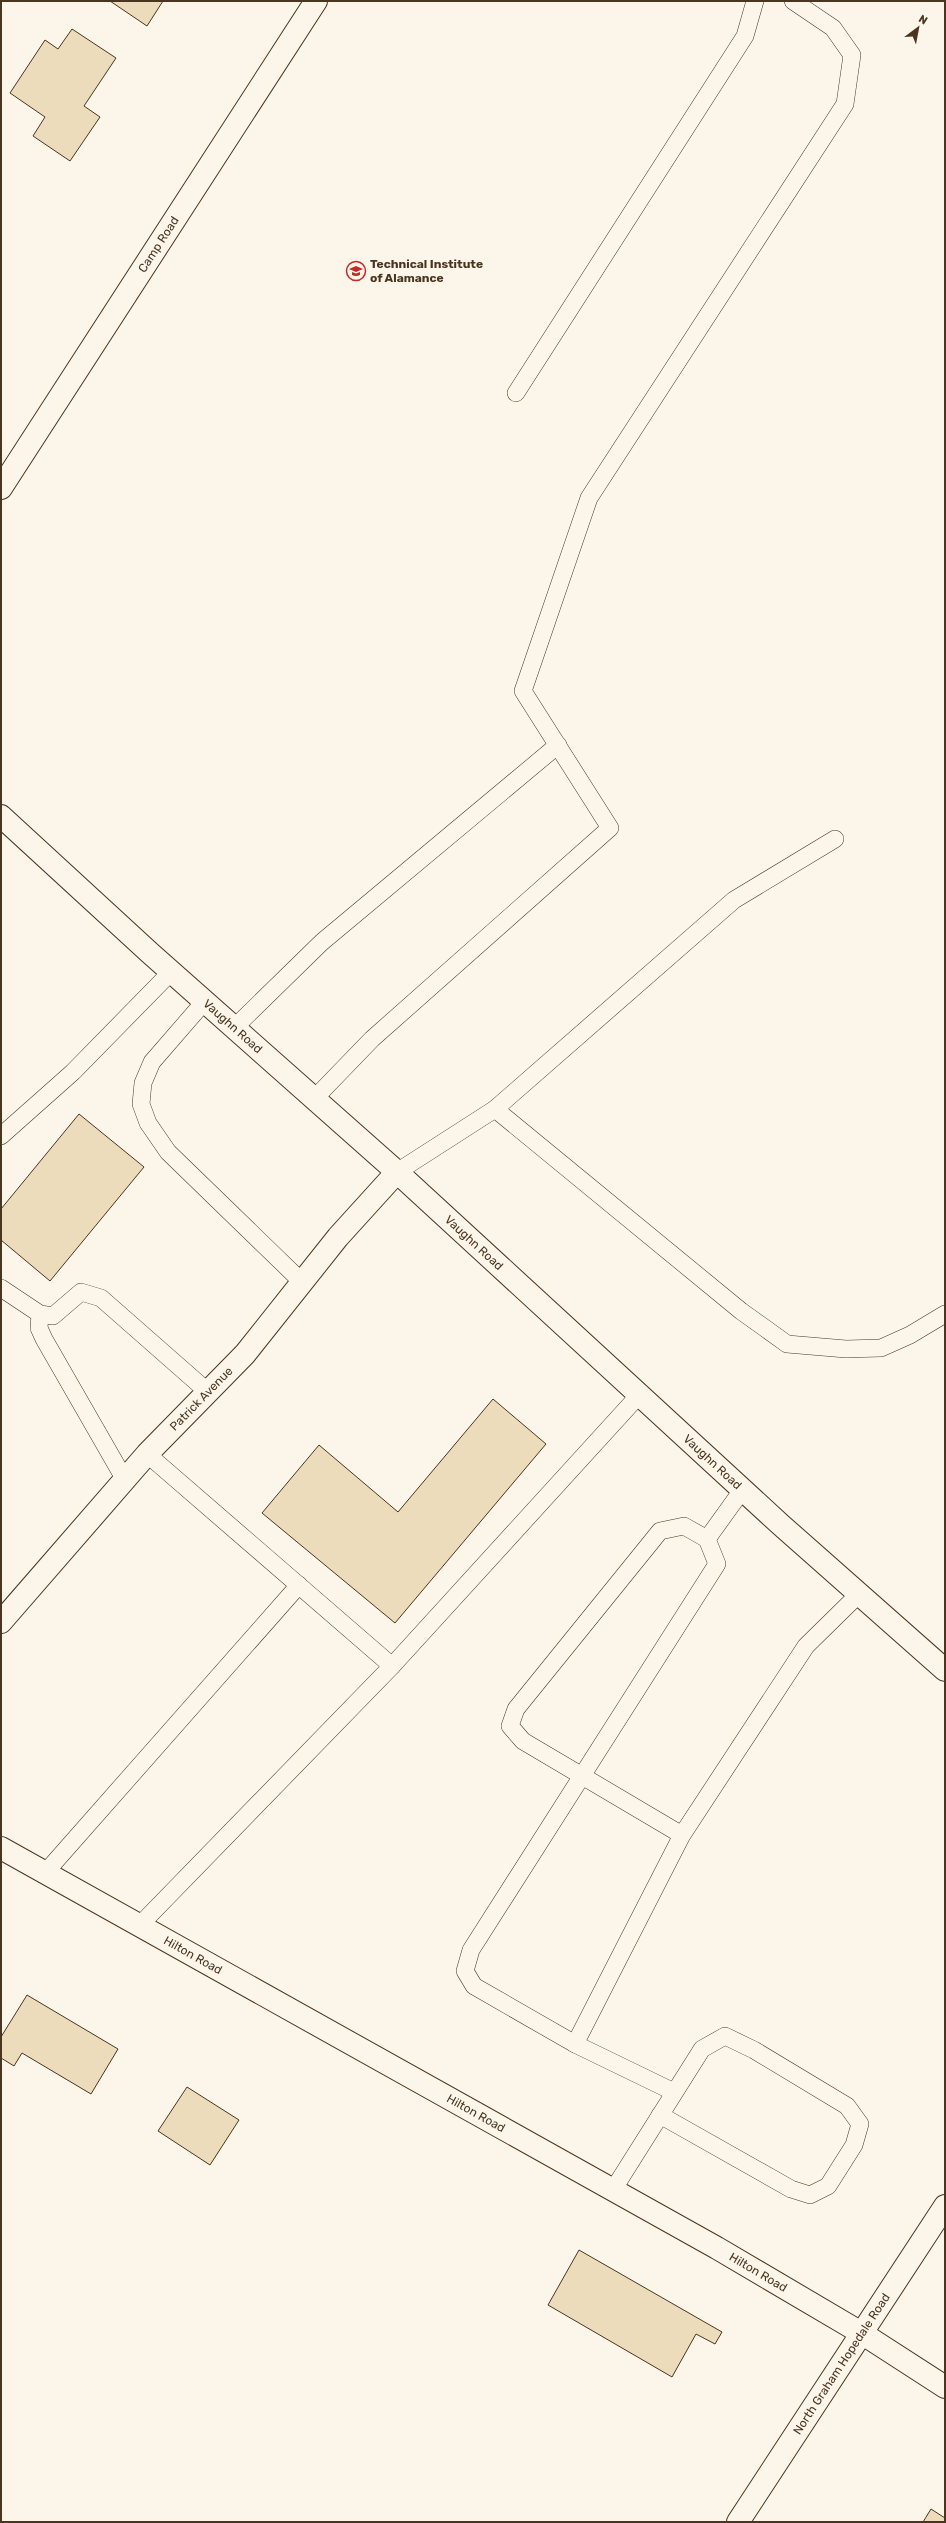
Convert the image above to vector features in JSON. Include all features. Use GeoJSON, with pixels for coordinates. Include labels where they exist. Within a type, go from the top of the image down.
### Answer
{"type":"FeatureCollection","features":[{"type":"Feature","properties":{"kind":"street","name":"Camp Road"},"geometry":{"type":"LineString","coordinates":[[1,488],[316,1]]}},
{"type":"Feature","properties":{"kind":"street","name":"Vaughn Road"},"geometry":{"type":"LineString","coordinates":[[1,816],[204,1002],[397,1172],[743,1489],[945,1670]]}},
{"type":"Feature","properties":{"kind":"street","name":"Patrick Avenue"},"geometry":{"type":"LineString","coordinates":[[1,1622],[147,1454],[245,1354],[338,1237],[397,1172]]}},
{"type":"Feature","properties":{"kind":"street","name":"Hilton Road"},"geometry":{"type":"LineString","coordinates":[[1,1848],[613,2190],[863,2334],[945,2387]]}},
{"type":"Feature","properties":{"kind":"street","name":"North Graham Hopedale Road"},"geometry":{"type":"LineString","coordinates":[[738,2522],[863,2334],[945,2206]]}},
{"type":"Feature","properties":{"kind":"lane"},"geometry":{"type":"LineString","coordinates":[[516,393],[745,36],[755,1]]}},
{"type":"Feature","properties":{"kind":"lane"},"geometry":{"type":"LineString","coordinates":[[314,1099],[372,1039],[610,828],[523,691],[589,498],[845,104],[852,55],[833,28],[793,1]]}},
{"type":"Feature","properties":{"kind":"lane"},"geometry":{"type":"LineString","coordinates":[[234,1028],[322,942],[558,745]]}},
{"type":"Feature","properties":{"kind":"lane"},"geometry":{"type":"LineString","coordinates":[[397,1172],[495,1109],[734,900],[835,839]]}},
{"type":"Feature","properties":{"kind":"lane"},"geometry":{"type":"LineString","coordinates":[[1,1136],[73,1072],[171,972]]}},
{"type":"Feature","properties":{"kind":"lane"},"geometry":{"type":"LineString","coordinates":[[204,1002],[152,1062],[143,1083],[141,1104],[148,1123],[168,1152],[302,1282]]}},
{"type":"Feature","properties":{"kind":"lane"},"geometry":{"type":"LineString","coordinates":[[495,1109],[741,1311],[787,1344],[846,1349],[881,1348],[910,1335],[945,1314]]}},
{"type":"Feature","properties":{"kind":"lane"},"geometry":{"type":"LineString","coordinates":[[1,1288],[40,1314],[53,1316],[81,1292],[101,1298],[208,1392]]}},
{"type":"Feature","properties":{"kind":"lane"},"geometry":{"type":"LineString","coordinates":[[40,1314],[39,1328],[44,1339],[125,1480]]}},
{"type":"Feature","properties":{"kind":"lane"},"geometry":{"type":"LineString","coordinates":[[139,1926],[392,1666],[640,1394]]}},
{"type":"Feature","properties":{"kind":"lane"},"geometry":{"type":"LineString","coordinates":[[147,1454],[392,1666]]}},
{"type":"Feature","properties":{"kind":"lane"},"geometry":{"type":"LineString","coordinates":[[707,1539],[743,1489]]}},
{"type":"Feature","properties":{"kind":"lane"},"geometry":{"type":"LineString","coordinates":[[674,2092],[575,2044],[474,1986],[465,1971],[471,1950],[582,1776],[716,1564],[707,1539],[684,1526],[660,1531],[516,1709],[510,1726],[523,1741],[582,1776],[682,1835]]}},
{"type":"Feature","properties":{"kind":"lane"},"geometry":{"type":"LineString","coordinates":[[45,1873],[299,1586]]}},
{"type":"Feature","properties":{"kind":"lane"},"geometry":{"type":"LineString","coordinates":[[575,2044],[682,1835],[806,1646],[859,1594]]}},
{"type":"Feature","properties":{"kind":"lane"},"geometry":{"type":"LineString","coordinates":[[613,2190],[674,2092],[702,2049],[725,2036],[754,2050],[847,2106],[860,2124],[854,2146],[828,2186],[810,2195],[791,2188],[660,2115]]}},
{"type":"Feature","properties":{"kind":"building"},"geometry":{"type":"Polygon","coordinates":[[[110,1],[163,1],[147,26],[110,1]]]}},
{"type":"Feature","properties":{"kind":"building"},"geometry":{"type":"Polygon","coordinates":[[[72,29],[116,58],[84,106],[100,117],[70,161],[33,136],[45,117],[10,93],[45,40],[58,49],[72,29]]]}},
{"type":"Feature","properties":{"kind":"building"},"geometry":{"type":"Polygon","coordinates":[[[79,1114],[144,1167],[50,1281],[1,1240],[1,1209],[79,1114]]]}},
{"type":"Feature","properties":{"kind":"building"},"geometry":{"type":"Polygon","coordinates":[[[493,1399],[546,1444],[395,1623],[262,1513],[319,1445],[398,1512],[493,1399]]]}},
{"type":"Feature","properties":{"kind":"building"},"geometry":{"type":"Polygon","coordinates":[[[27,1995],[118,2049],[91,2094],[22,2053],[14,2066],[1,2058],[1,2037],[27,1995]]]}},
{"type":"Feature","properties":{"kind":"building"},"geometry":{"type":"Polygon","coordinates":[[[187,2087],[239,2120],[210,2165],[158,2131],[187,2087]]]}},
{"type":"Feature","properties":{"kind":"building"},"geometry":{"type":"Polygon","coordinates":[[[579,2250],[722,2332],[715,2344],[696,2334],[672,2377],[548,2305],[579,2250]]]}},
{"type":"Feature","properties":{"kind":"building"},"geometry":{"type":"Polygon","coordinates":[[[931,2509],[945,2518],[945,2522],[923,2522],[931,2509]]]}},
{"type":"Feature","properties":{"kind":"place","name":"Technical Institute of Alamance"},"geometry":{"type":"Point","coordinates":[356,271]}}]}
